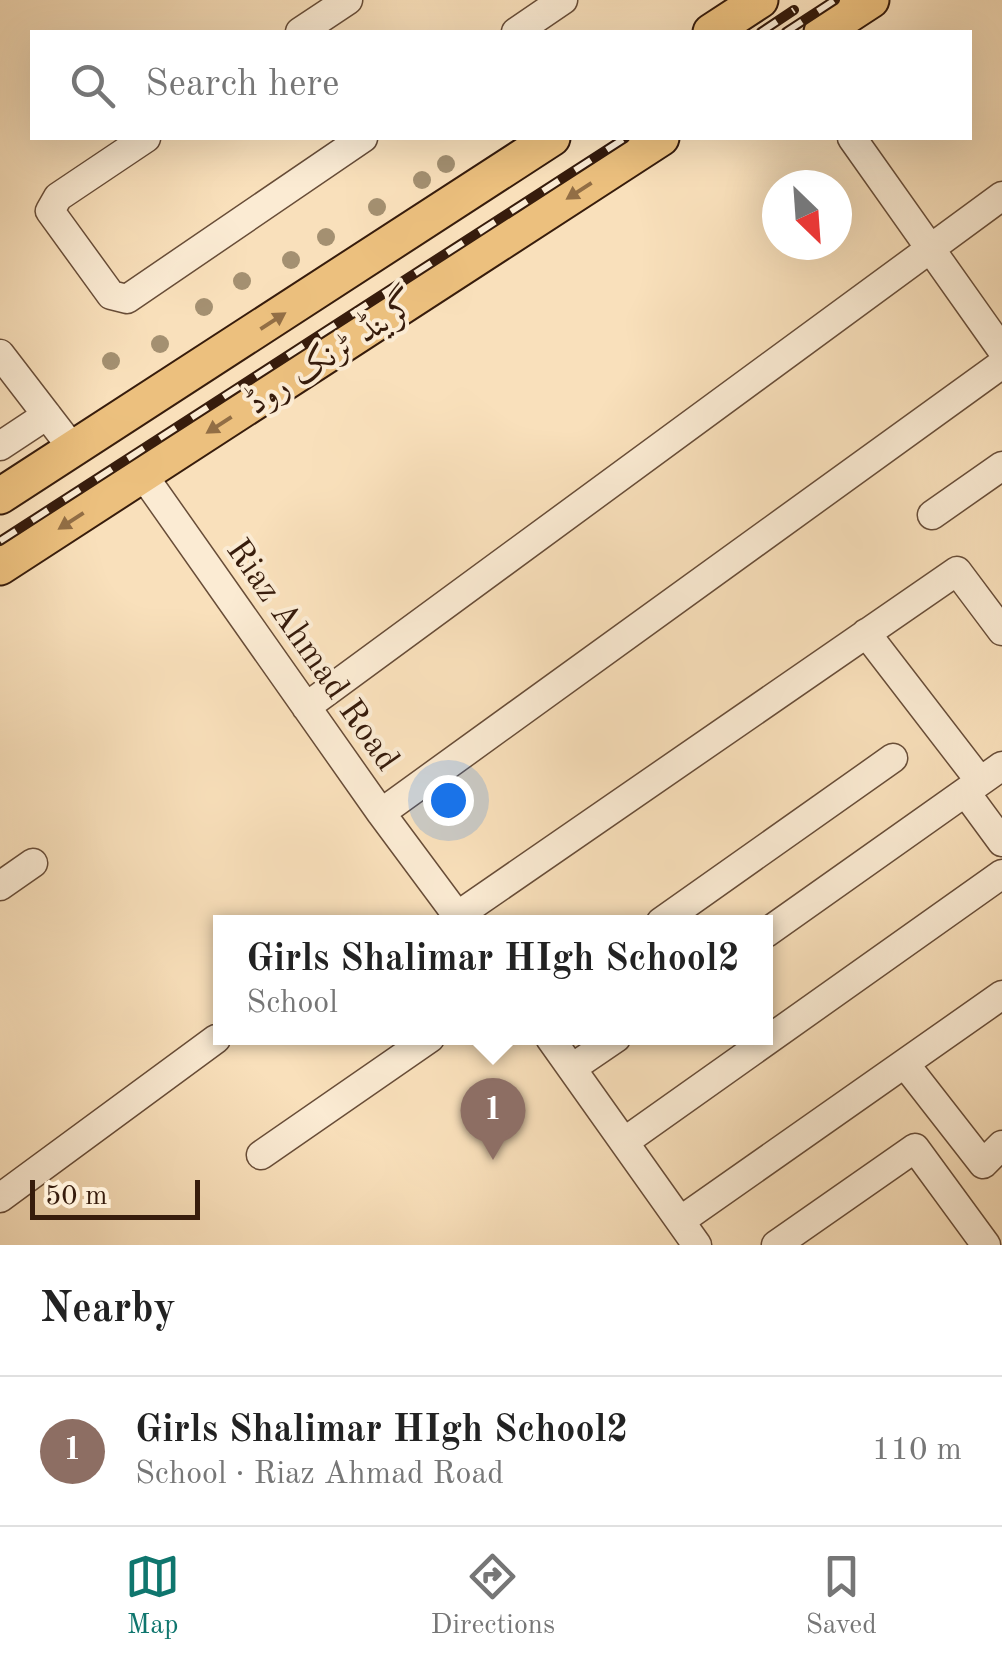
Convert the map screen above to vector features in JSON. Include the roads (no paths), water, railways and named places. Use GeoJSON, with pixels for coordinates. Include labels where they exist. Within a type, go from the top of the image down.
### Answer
{"type":"FeatureCollection","features":[{"type":"Feature","properties":{"kind":"main road"},"geometry":{"type":"LineString","coordinates":[[714,30],[760,0]]}},
{"type":"Feature","properties":{"kind":"main road"},"geometry":{"type":"LineString","coordinates":[[825,30],[871,0]]}},
{"type":"Feature","properties":{"kind":"main road","name":"گرینڈ ٹرنک روڈ"},"geometry":{"type":"LineString","coordinates":[[0,496],[549,140]]}},
{"type":"Feature","properties":{"kind":"main road","name":"گرینڈ ٹرنک روڈ"},"geometry":{"type":"LineString","coordinates":[[0,567],[658,140]]}},
{"type":"Feature","properties":{"kind":"main road"},"geometry":{"type":"LineString","coordinates":[[353,269],[385,317]]}},
{"type":"Feature","properties":{"kind":"street"},"geometry":{"type":"LineString","coordinates":[[303,30],[348,0]]}},
{"type":"Feature","properties":{"kind":"street"},"geometry":{"type":"LineString","coordinates":[[519,30],[564,0]]}},
{"type":"Feature","properties":{"kind":"street"},"geometry":{"type":"LineString","coordinates":[[143,140],[58,197],[50,211],[110,295],[126,299],[359,140]]}},
{"type":"Feature","properties":{"kind":"street"},"geometry":{"type":"LineString","coordinates":[[853,140],[1002,350]]}},
{"type":"Feature","properties":{"kind":"street"},"geometry":{"type":"LineString","coordinates":[[306,707],[1002,196]]}},
{"type":"Feature","properties":{"kind":"street"},"geometry":{"type":"LineString","coordinates":[[0,354],[74,449]]}},
{"type":"Feature","properties":{"kind":"street"},"geometry":{"type":"LineString","coordinates":[[381,813],[1002,364]]}},
{"type":"Feature","properties":{"kind":"street"},"geometry":{"type":"LineString","coordinates":[[0,446],[47,414]]}},
{"type":"Feature","properties":{"kind":"street"},"geometry":{"type":"LineString","coordinates":[[932,514],[1002,466]]}},
{"type":"Feature","properties":{"kind":"street","name":"Riaz Ahmad Road"},"geometry":{"type":"LineString","coordinates":[[143,475],[457,915]]}},
{"type":"Feature","properties":{"kind":"street"},"geometry":{"type":"LineString","coordinates":[[466,915],[956,571],[998,617]]}},
{"type":"Feature","properties":{"kind":"street"},"geometry":{"type":"LineString","coordinates":[[866,633],[982,780],[1002,842]]}},
{"type":"Feature","properties":{"kind":"street"},"geometry":{"type":"LineString","coordinates":[[670,915],[893,758]]}},
{"type":"Feature","properties":{"kind":"street"},"geometry":{"type":"LineString","coordinates":[[773,928],[982,780]]}},
{"type":"Feature","properties":{"kind":"street"},"geometry":{"type":"LineString","coordinates":[[0,886],[33,862]]}},
{"type":"Feature","properties":{"kind":"street"},"geometry":{"type":"LineString","coordinates":[[773,1036],[1002,874]]}},
{"type":"Feature","properties":{"kind":"street"},"geometry":{"type":"LineString","coordinates":[[680,1221],[1002,995]]}},
{"type":"Feature","properties":{"kind":"street"},"geometry":{"type":"LineString","coordinates":[[0,1198],[213,1040]]}},
{"type":"Feature","properties":{"kind":"street"},"geometry":{"type":"LineString","coordinates":[[261,1155],[420,1045]]}},
{"type":"Feature","properties":{"kind":"street"},"geometry":{"type":"LineString","coordinates":[[555,1045],[697,1245]]}},
{"type":"Feature","properties":{"kind":"street"},"geometry":{"type":"LineString","coordinates":[[572,1068],[606,1045]]}},
{"type":"Feature","properties":{"kind":"street"},"geometry":{"type":"LineString","coordinates":[[624,1142],[761,1045]]}},
{"type":"Feature","properties":{"kind":"street"},"geometry":{"type":"LineString","coordinates":[[904,1064],[983,1164],[1002,1145]]}},
{"type":"Feature","properties":{"kind":"street"},"geometry":{"type":"LineString","coordinates":[[776,1245],[915,1148],[974,1241]]}},
{"type":"Feature","properties":{"kind":"railway"},"geometry":{"type":"LineString","coordinates":[[789,30],[835,0]]}},
{"type":"Feature","properties":{"kind":"railway"},"geometry":{"type":"LineString","coordinates":[[764,30],[794,10]]}},
{"type":"Feature","properties":{"kind":"railway"},"geometry":{"type":"LineString","coordinates":[[0,541],[622,140]]}},
{"type":"Feature","properties":{"kind":"place","name":"Girls Shalimar HIgh School2"},"geometry":{"type":"Point","coordinates":[493,1160]}}]}
